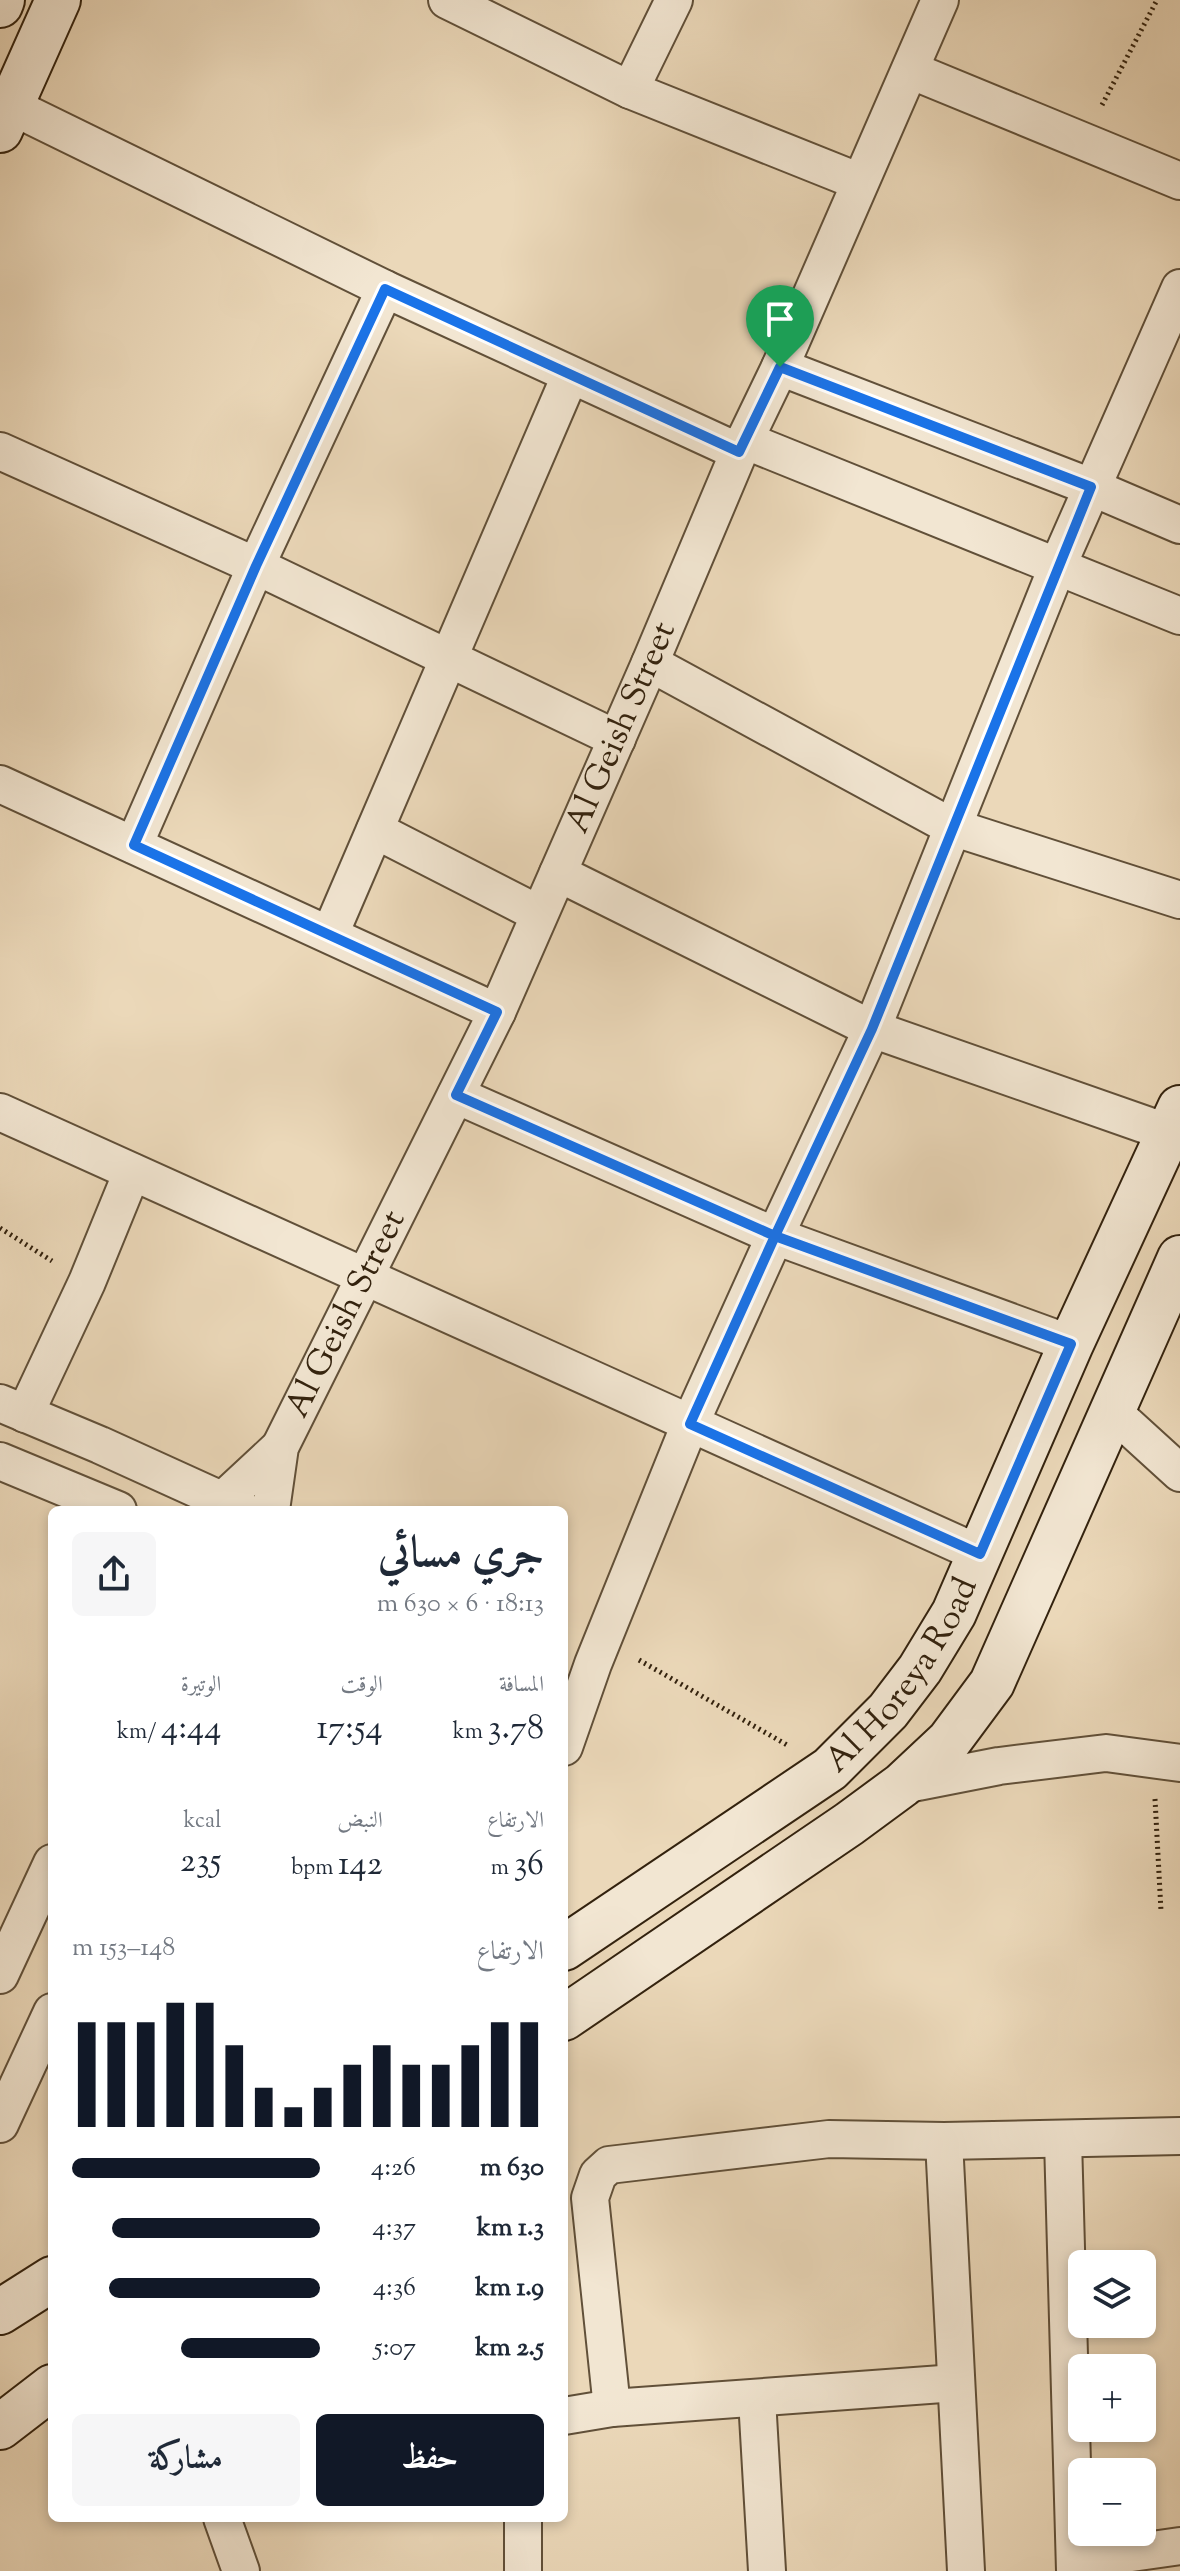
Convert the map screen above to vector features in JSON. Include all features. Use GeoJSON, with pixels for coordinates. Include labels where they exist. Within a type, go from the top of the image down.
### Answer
{"type":"FeatureCollection","features":[{"type":"Feature","properties":{"kind":"main road"},"geometry":{"type":"LineString","coordinates":[[5,118],[58,0]]}},
{"type":"Feature","properties":{"kind":"main road","name":"Al Horeya Road"},"geometry":{"type":"LineString","coordinates":[[568,1945],[830,1769],[888,1711],[920,1669],[954,1613],[1071,1344],[1174,1121]]}},
{"type":"Feature","properties":{"kind":"main road","name":"Al Horeya Road"},"geometry":{"type":"LineString","coordinates":[[568,2015],[849,1824],[902,1785],[949,1741],[992,1683],[1180,1258]]}},
{"type":"Feature","properties":{"kind":"main road"},"geometry":{"type":"LineString","coordinates":[[0,2312],[48,2282]]}},
{"type":"Feature","properties":{"kind":"main road"},"geometry":{"type":"LineString","coordinates":[[0,2427],[48,2390]]}},
{"type":"Feature","properties":{"kind":"street"},"geometry":{"type":"LineString","coordinates":[[447,0],[630,90],[860,182]]}},
{"type":"Feature","properties":{"kind":"street"},"geometry":{"type":"LineString","coordinates":[[630,90],[674,0]]}},
{"type":"Feature","properties":{"kind":"street","name":"Al Geish Street"},"geometry":{"type":"LineString","coordinates":[[229,1506],[280,1447],[497,1012],[742,446],[780,367],[940,0]]}},
{"type":"Feature","properties":{"kind":"street"},"geometry":{"type":"LineString","coordinates":[[910,70],[1180,181]]}},
{"type":"Feature","properties":{"kind":"street"},"geometry":{"type":"LineString","coordinates":[[5,118],[570,376],[742,446],[1058,565],[1180,616]]}},
{"type":"Feature","properties":{"kind":"street"},"geometry":{"type":"LineString","coordinates":[[568,1724],[587,1652],[872,1029],[1058,565],[1180,288]]}},
{"type":"Feature","properties":{"kind":"street"},"geometry":{"type":"LineString","coordinates":[[134,845],[256,566],[385,289]]}},
{"type":"Feature","properties":{"kind":"street"},"geometry":{"type":"LineString","coordinates":[[780,367],[1091,487],[1180,525]]}},
{"type":"Feature","properties":{"kind":"street"},"geometry":{"type":"LineString","coordinates":[[330,934],[570,376]]}},
{"type":"Feature","properties":{"kind":"street"},"geometry":{"type":"LineString","coordinates":[[0,451],[256,566],[617,739]]}},
{"type":"Feature","properties":{"kind":"street"},"geometry":{"type":"LineString","coordinates":[[650,663],[952,827],[1180,900]]}},
{"type":"Feature","properties":{"kind":"street"},"geometry":{"type":"LineString","coordinates":[[0,784],[497,1012]]}},
{"type":"Feature","properties":{"kind":"street"},"geometry":{"type":"LineString","coordinates":[[375,830],[539,914]]}},
{"type":"Feature","properties":{"kind":"street"},"geometry":{"type":"LineString","coordinates":[[558,873],[872,1029],[1174,1121]]}},
{"type":"Feature","properties":{"kind":"street"},"geometry":{"type":"LineString","coordinates":[[456,1095],[775,1236],[1071,1344]]}},
{"type":"Feature","properties":{"kind":"street"},"geometry":{"type":"LineString","coordinates":[[0,1112],[980,1554]]}},
{"type":"Feature","properties":{"kind":"street"},"geometry":{"type":"LineString","coordinates":[[132,1172],[87,1282],[13,1408],[226,1506]]}},
{"type":"Feature","properties":{"kind":"street"},"geometry":{"type":"LineString","coordinates":[[1113,1412],[1180,1473]]}},
{"type":"Feature","properties":{"kind":"street","name":"Al Geish Street"},"geometry":{"type":"LineString","coordinates":[[272,1506],[280,1447]]}},
{"type":"Feature","properties":{"kind":"street"},"geometry":{"type":"LineString","coordinates":[[0,1461],[108,1506]]}},
{"type":"Feature","properties":{"kind":"street"},"geometry":{"type":"LineString","coordinates":[[902,1785],[999,1766],[1106,1753],[1166,1760]]}},
{"type":"Feature","properties":{"kind":"street"},"geometry":{"type":"LineString","coordinates":[[0,1975],[48,1872]]}},
{"type":"Feature","properties":{"kind":"street"},"geometry":{"type":"LineString","coordinates":[[0,2124],[48,2021]]}},
{"type":"Feature","properties":{"kind":"street"},"geometry":{"type":"LineString","coordinates":[[612,2408],[590,2198],[598,2175],[609,2165],[829,2139],[1063,2140],[1180,2136]]}},
{"type":"Feature","properties":{"kind":"street"},"geometry":{"type":"LineString","coordinates":[[1063,2140],[1075,2566],[1180,2546]]}},
{"type":"Feature","properties":{"kind":"street"},"geometry":{"type":"LineString","coordinates":[[944,2141],[966,2571]]}},
{"type":"Feature","properties":{"kind":"street"},"geometry":{"type":"LineString","coordinates":[[568,2415],[612,2408],[956,2383]]}},
{"type":"Feature","properties":{"kind":"street"},"geometry":{"type":"LineString","coordinates":[[757,2399],[767,2571]]}},
{"type":"Feature","properties":{"kind":"street"},"geometry":{"type":"LineString","coordinates":[[223,2522],[241,2571]]}},
{"type":"Feature","properties":{"kind":"street"},"geometry":{"type":"LineString","coordinates":[[523,2522],[523,2571]]}},
{"type":"Feature","properties":{"kind":"path"},"geometry":{"type":"LineString","coordinates":[[1083,142],[1157,0]]}},
{"type":"Feature","properties":{"kind":"path"},"geometry":{"type":"LineString","coordinates":[[0,1228],[87,1282]]}},
{"type":"Feature","properties":{"kind":"path"},"geometry":{"type":"LineString","coordinates":[[587,1652],[830,1769]]}},
{"type":"Feature","properties":{"kind":"path"},"geometry":{"type":"LineString","coordinates":[[1161,1911],[1166,1760]]}},
{"type":"Feature","properties":{"kind":"route"},"geometry":{"type":"LineString","coordinates":[[780,367],[739,452],[385,289],[256,566],[134,845],[497,1012],[456,1095],[775,1236],[690,1424],[980,1554],[1071,1344],[775,1236],[872,1029],[1091,487],[780,367]]}}]}
